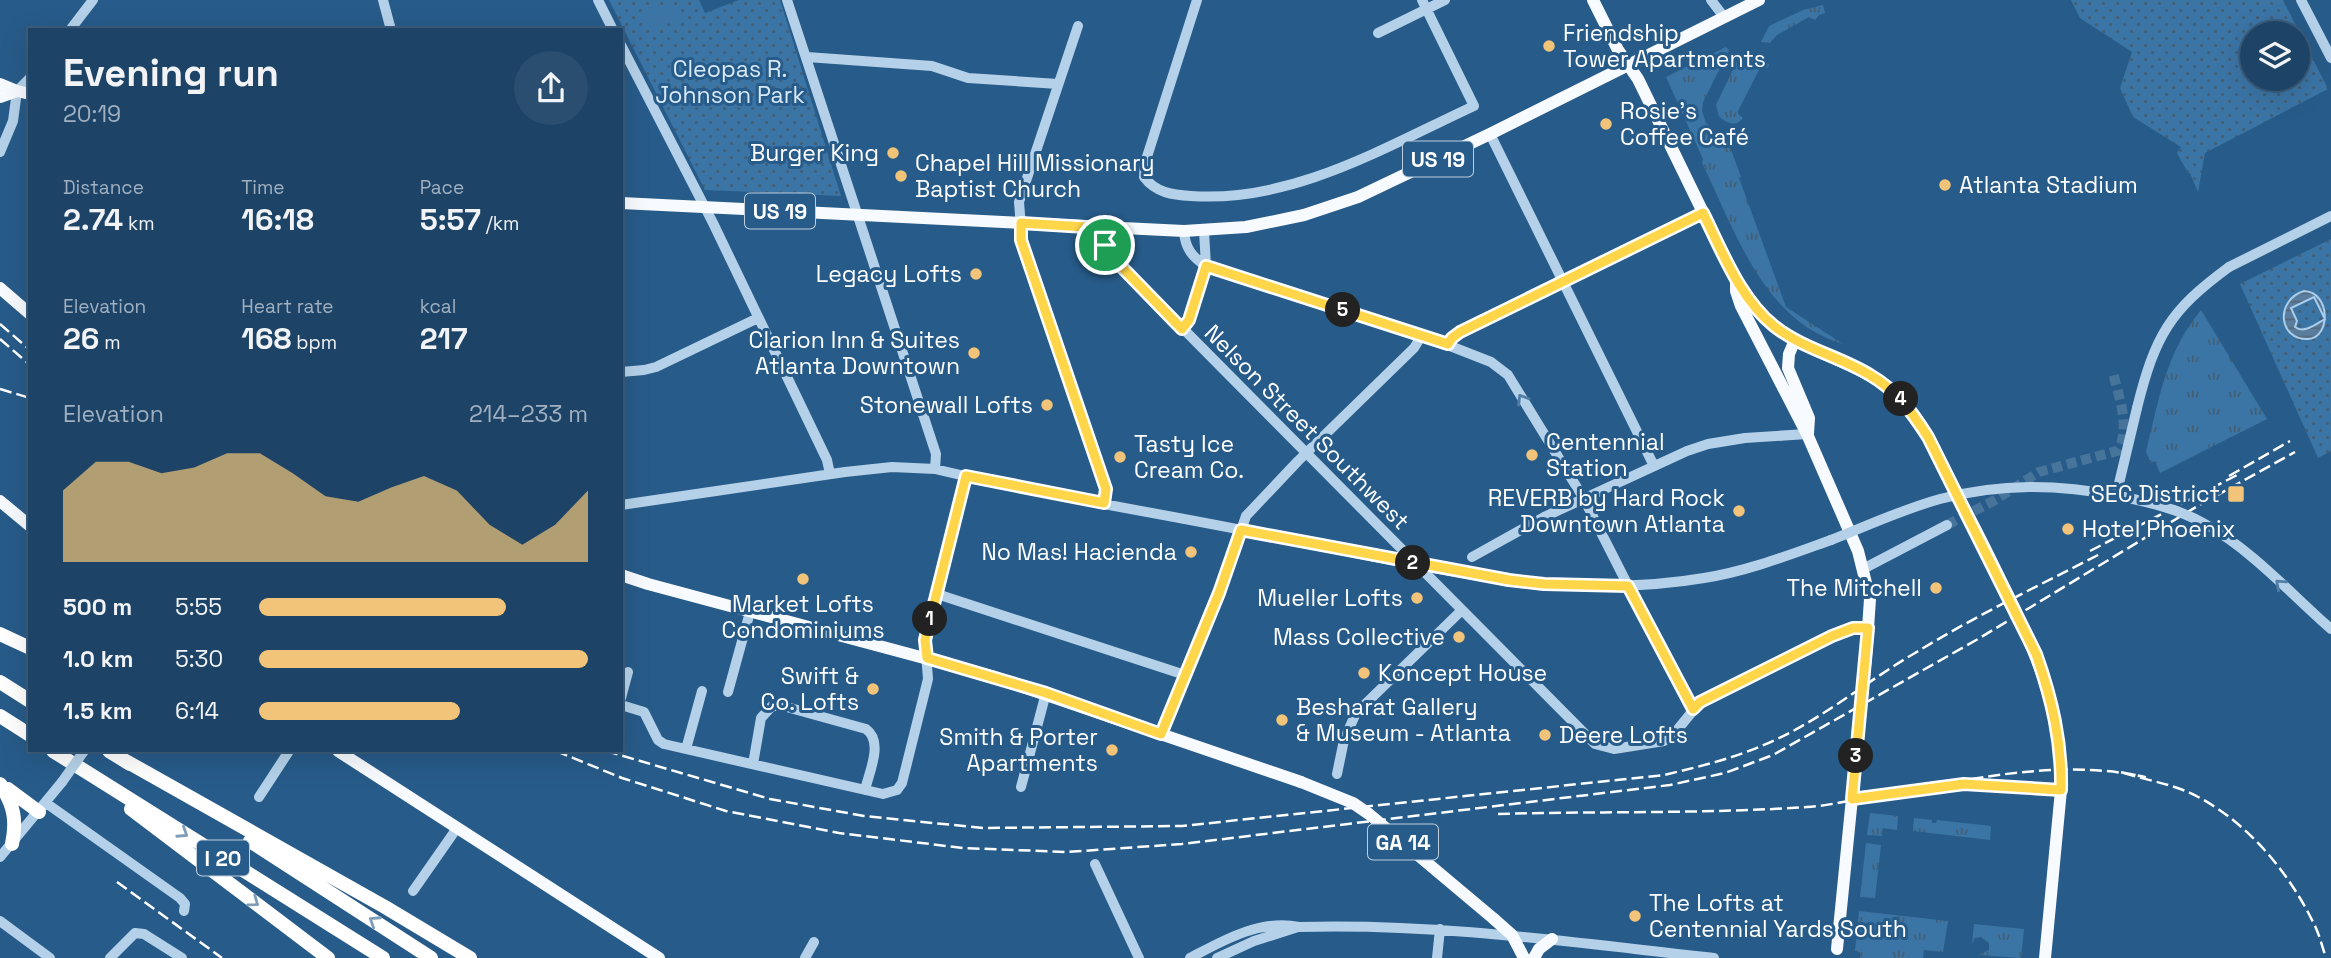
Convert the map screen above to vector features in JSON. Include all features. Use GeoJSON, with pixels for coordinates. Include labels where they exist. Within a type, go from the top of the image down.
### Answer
{"type":"FeatureCollection","features":[{"type":"Feature","properties":{"kind":"highway"},"geometry":{"type":"LineString","coordinates":[[0,634],[28,647]]}},
{"type":"Feature","properties":{"kind":"highway"},"geometry":{"type":"LineString","coordinates":[[0,682],[28,700]]}},
{"type":"Feature","properties":{"kind":"highway"},"geometry":{"type":"LineString","coordinates":[[0,716],[28,734]]}},
{"type":"Feature","properties":{"kind":"highway","name":"I 20"},"geometry":{"type":"LineString","coordinates":[[111,752],[431,958]]}},
{"type":"Feature","properties":{"kind":"highway"},"geometry":{"type":"LineString","coordinates":[[58,754],[328,958]]}},
{"type":"Feature","properties":{"kind":"highway","name":"I 20"},"geometry":{"type":"LineString","coordinates":[[58,754],[383,958]]}},
{"type":"Feature","properties":{"kind":"highway"},"geometry":{"type":"LineString","coordinates":[[124,760],[470,958]]}},
{"type":"Feature","properties":{"kind":"highway"},"geometry":{"type":"LineString","coordinates":[[0,783],[42,808]]}},
{"type":"Feature","properties":{"kind":"highway"},"geometry":{"type":"LineString","coordinates":[[0,783],[15,814],[16,826],[12,844]]}},
{"type":"Feature","properties":{"kind":"main road"},"geometry":{"type":"LineString","coordinates":[[1592,0],[1637,79],[1736,280],[1768,321],[1795,340],[1869,374],[1907,406],[1928,437],[2036,654],[2049,689],[2061,765],[2045,958]]}},
{"type":"Feature","properties":{"kind":"main road","name":"US 19"},"geometry":{"type":"LineString","coordinates":[[623,203],[1102,228],[1204,231],[1246,227],[1290,218],[1367,193],[1628,65],[1721,9],[1759,0]]}},
{"type":"Feature","properties":{"kind":"main road"},"geometry":{"type":"LineString","coordinates":[[0,83],[24,93]]}},
{"type":"Feature","properties":{"kind":"main road"},"geometry":{"type":"LineString","coordinates":[[0,97],[24,93]]}},
{"type":"Feature","properties":{"kind":"main road"},"geometry":{"type":"LineString","coordinates":[[0,108],[24,93]]}},
{"type":"Feature","properties":{"kind":"main road"},"geometry":{"type":"LineString","coordinates":[[1736,280],[1741,306],[1808,435],[1845,518],[1863,569],[1870,599],[1837,954]]}},
{"type":"Feature","properties":{"kind":"main road"},"geometry":{"type":"LineString","coordinates":[[0,288],[28,312]]}},
{"type":"Feature","properties":{"kind":"main road"},"geometry":{"type":"LineString","coordinates":[[1795,340],[1789,354],[1788,368],[1809,418],[1808,435]]}},
{"type":"Feature","properties":{"kind":"main road"},"geometry":{"type":"LineString","coordinates":[[0,501],[28,524]]}},
{"type":"Feature","properties":{"kind":"main road","name":"GA 14"},"geometry":{"type":"LineString","coordinates":[[623,576],[1046,693],[1301,782],[1353,803],[1512,935]]}},
{"type":"Feature","properties":{"kind":"main road"},"geometry":{"type":"LineString","coordinates":[[340,752],[659,958]]}},
{"type":"Feature","properties":{"kind":"main road"},"geometry":{"type":"LineString","coordinates":[[1852,799],[1964,784],[2061,790]]}},
{"type":"Feature","properties":{"kind":"main road"},"geometry":{"type":"LineString","coordinates":[[1512,935],[1524,958]]}},
{"type":"Feature","properties":{"kind":"main road"},"geometry":{"type":"LineString","coordinates":[[1534,958],[1539,949],[1552,939]]}},
{"type":"Feature","properties":{"kind":"street"},"geometry":{"type":"LineString","coordinates":[[71,28],[93,0]]}},
{"type":"Feature","properties":{"kind":"street"},"geometry":{"type":"LineString","coordinates":[[383,0],[390,28]]}},
{"type":"Feature","properties":{"kind":"street"},"geometry":{"type":"LineString","coordinates":[[598,0],[612,28]]}},
{"type":"Feature","properties":{"kind":"street"},"geometry":{"type":"LineString","coordinates":[[787,0],[936,454],[935,469]]}},
{"type":"Feature","properties":{"kind":"street"},"geometry":{"type":"LineString","coordinates":[[1197,0],[1145,163],[1144,177],[1151,187],[1172,195],[1209,198],[1247,195],[1295,184],[1350,164],[1474,106],[1424,4]]}},
{"type":"Feature","properties":{"kind":"street"},"geometry":{"type":"LineString","coordinates":[[1378,33],[1424,4],[1444,0]]}},
{"type":"Feature","properties":{"kind":"street"},"geometry":{"type":"LineString","coordinates":[[1711,0],[1721,9]]}},
{"type":"Feature","properties":{"kind":"street"},"geometry":{"type":"LineString","coordinates":[[2301,0],[2331,58]]}},
{"type":"Feature","properties":{"kind":"street"},"geometry":{"type":"LineString","coordinates":[[1078,26],[1019,202],[1021,240],[1106,489],[1104,503]]}},
{"type":"Feature","properties":{"kind":"street"},"geometry":{"type":"LineString","coordinates":[[623,49],[758,318],[827,460],[830,474]]}},
{"type":"Feature","properties":{"kind":"street"},"geometry":{"type":"LineString","coordinates":[[807,57],[932,66],[968,78],[1058,84]]}},
{"type":"Feature","properties":{"kind":"street"},"geometry":{"type":"LineString","coordinates":[[0,152],[24,93]]}},
{"type":"Feature","properties":{"kind":"street"},"geometry":{"type":"LineString","coordinates":[[1490,134],[1654,466]]}},
{"type":"Feature","properties":{"kind":"street"},"geometry":{"type":"LineString","coordinates":[[1448,344],[1457,334],[1703,213]]}},
{"type":"Feature","properties":{"kind":"street"},"geometry":{"type":"LineString","coordinates":[[2116,496],[2141,394],[2160,337],[2170,320],[2186,302],[2230,267],[2331,216]]}},
{"type":"Feature","properties":{"kind":"street","name":"Nelson Street Southwest"},"geometry":{"type":"LineString","coordinates":[[1102,228],[1104,243],[1112,257],[1595,744],[1614,749],[1664,741],[1674,734],[1693,709]]}},
{"type":"Feature","properties":{"kind":"street"},"geometry":{"type":"LineString","coordinates":[[1184,231],[1193,257],[1206,266],[1448,344],[1495,364],[1508,375],[1584,499],[1693,709],[1700,702],[1832,636],[1853,628],[1868,628]]}},
{"type":"Feature","properties":{"kind":"street"},"geometry":{"type":"LineString","coordinates":[[1182,329],[1189,320],[1206,266],[1204,231]]}},
{"type":"Feature","properties":{"kind":"street"},"geometry":{"type":"LineString","coordinates":[[623,372],[656,367],[758,318]]}},
{"type":"Feature","properties":{"kind":"street"},"geometry":{"type":"LineString","coordinates":[[1161,734],[1234,556],[1246,516],[1305,454],[1414,348],[1422,335]]}},
{"type":"Feature","properties":{"kind":"street"},"geometry":{"type":"LineString","coordinates":[[1472,557],[1523,528],[1687,451],[1725,441],[1808,435]]}},
{"type":"Feature","properties":{"kind":"street"},"geometry":{"type":"LineString","coordinates":[[623,505],[830,474],[892,467],[935,469],[1415,563],[1544,584],[1628,586],[1703,578],[1737,571],[1957,495],[1993,488],[2070,487],[2175,510],[2205,524],[2259,565],[2331,629]]}},
{"type":"Feature","properties":{"kind":"street"},"geometry":{"type":"LineString","coordinates":[[623,706],[645,712],[661,743],[865,790],[888,794],[897,790],[902,783],[928,679],[925,640],[966,476]]}},
{"type":"Feature","properties":{"kind":"street"},"geometry":{"type":"LineString","coordinates":[[1863,569],[1947,525]]}},
{"type":"Feature","properties":{"kind":"street"},"geometry":{"type":"LineString","coordinates":[[937,594],[1185,675]]}},
{"type":"Feature","properties":{"kind":"street"},"geometry":{"type":"LineString","coordinates":[[1337,774],[1344,740],[1356,713],[1462,610]]}},
{"type":"Feature","properties":{"kind":"street"},"geometry":{"type":"LineString","coordinates":[[728,692],[750,612]]}},
{"type":"Feature","properties":{"kind":"street"},"geometry":{"type":"LineString","coordinates":[[623,691],[628,672]]}},
{"type":"Feature","properties":{"kind":"street"},"geometry":{"type":"LineString","coordinates":[[686,749],[702,691]]}},
{"type":"Feature","properties":{"kind":"street"},"geometry":{"type":"LineString","coordinates":[[1021,787],[1046,693]]}},
{"type":"Feature","properties":{"kind":"street"},"geometry":{"type":"LineString","coordinates":[[753,764],[761,718],[772,706],[783,706],[866,729],[871,733],[875,745],[865,790]]}},
{"type":"Feature","properties":{"kind":"street"},"geometry":{"type":"LineString","coordinates":[[0,857],[42,808],[82,752]]}},
{"type":"Feature","properties":{"kind":"street"},"geometry":{"type":"LineString","coordinates":[[260,797],[288,752]]}},
{"type":"Feature","properties":{"kind":"street"},"geometry":{"type":"LineString","coordinates":[[42,808],[180,898],[185,904],[184,911]]}},
{"type":"Feature","properties":{"kind":"street"},"geometry":{"type":"LineString","coordinates":[[413,891],[457,828]]}},
{"type":"Feature","properties":{"kind":"street"},"geometry":{"type":"LineString","coordinates":[[1095,864],[1139,958]]}},
{"type":"Feature","properties":{"kind":"street"},"geometry":{"type":"LineString","coordinates":[[0,921],[50,958]]}},
{"type":"Feature","properties":{"kind":"street"},"geometry":{"type":"LineString","coordinates":[[1191,958],[1234,936],[1283,923],[1299,927],[1440,929],[1714,958]]}},
{"type":"Feature","properties":{"kind":"street"},"geometry":{"type":"LineString","coordinates":[[1217,958],[1241,953],[1299,927]]}},
{"type":"Feature","properties":{"kind":"street"},"geometry":{"type":"LineString","coordinates":[[1437,958],[1440,929]]}},
{"type":"Feature","properties":{"kind":"street"},"geometry":{"type":"LineString","coordinates":[[110,958],[135,933],[144,934],[182,958]]}},
{"type":"Feature","properties":{"kind":"street"},"geometry":{"type":"LineString","coordinates":[[1234,936],[1241,953]]}},
{"type":"Feature","properties":{"kind":"street"},"geometry":{"type":"LineString","coordinates":[[805,958],[814,942]]}},
{"type":"Feature","properties":{"kind":"green space","name":"Cleopas R. Johnson Park"},"geometry":{"type":"Polygon","coordinates":[[[609,0],[699,0],[705,13],[739,0],[780,0],[841,196],[705,190],[609,0]]]}},
{"type":"Feature","properties":{"kind":"green space"},"geometry":{"type":"Polygon","coordinates":[[[672,0],[681,17],[653,31],[644,14],[672,0]]]}},
{"type":"Feature","properties":{"kind":"green space"},"geometry":{"type":"Polygon","coordinates":[[[2071,0],[2283,0],[2294,21],[2240,21],[2240,91],[2310,91],[2310,53],[2328,89],[2205,153],[2198,192],[2177,153],[2181,147],[2133,117],[2120,88],[2132,52],[2080,18],[2071,0]]]}},
{"type":"Feature","properties":{"kind":"green space"},"geometry":{"type":"Polygon","coordinates":[[[1823,5],[1825,13],[1815,20],[1809,17],[1777,35],[1770,43],[1761,42],[1769,26],[1803,10],[1823,5]]]}},
{"type":"Feature","properties":{"kind":"green space"},"geometry":{"type":"Polygon","coordinates":[[[1726,47],[1729,50],[1703,102],[1702,111],[1706,123],[1728,141],[1786,307],[1843,344],[1815,332],[1792,315],[1772,294],[1755,270],[1702,163],[1703,159],[1666,77],[1726,47]]]}},
{"type":"Feature","properties":{"kind":"green space"},"geometry":{"type":"Polygon","coordinates":[[[1752,54],[1769,65],[1767,68],[1761,66],[1738,111],[1743,118],[1737,123],[1728,123],[1719,116],[1716,105],[1738,59],[1752,54]]]}},
{"type":"Feature","properties":{"kind":"green space"},"geometry":{"type":"Polygon","coordinates":[[[2331,239],[2331,451],[2318,458],[2240,284],[2331,239]]]}},
{"type":"Feature","properties":{"kind":"green space"},"geometry":{"type":"Polygon","coordinates":[[[2201,310],[2267,419],[2160,473],[2155,461],[2151,463],[2146,452],[2155,414],[2171,361],[2179,343],[2201,310]]]}},
{"type":"Feature","properties":{"kind":"green space"},"geometry":{"type":"Polygon","coordinates":[[[1870,813],[1898,816],[1897,830],[1883,828],[1882,836],[1867,835],[1870,813]]]}},
{"type":"Feature","properties":{"kind":"green space"},"geometry":{"type":"Polygon","coordinates":[[[1914,818],[1932,820],[1932,823],[1937,820],[1991,826],[1990,840],[1913,831],[1914,818]]]}},
{"type":"Feature","properties":{"kind":"green space"},"geometry":{"type":"Polygon","coordinates":[[[1866,843],[1881,845],[1875,898],[1860,897],[1866,843]]]}},
{"type":"Feature","properties":{"kind":"green space"},"geometry":{"type":"Polygon","coordinates":[[[1859,911],[1948,921],[1943,952],[1924,950],[1923,958],[1860,958],[1860,952],[1855,951],[1859,911]]]}},
{"type":"Feature","properties":{"kind":"green space"},"geometry":{"type":"Polygon","coordinates":[[[1974,924],[2024,929],[2021,958],[1979,955],[1989,950],[1989,943],[1981,937],[1975,938],[1972,944],[1974,924]]]}},
{"type":"Feature","properties":{"kind":"shaded area"},"geometry":{"type":"Polygon","coordinates":[[[2304,291],[2313,293],[2323,306],[2324,318],[2314,297],[2291,308],[2297,321],[2295,327],[2299,329],[2310,328],[2324,319],[2321,331],[2316,337],[2298,338],[2286,327],[2285,310],[2288,302],[2304,291]]]}},
{"type":"Feature","properties":{"kind":"tunnel"},"geometry":{"type":"LineString","coordinates":[[1947,525],[1995,500],[2039,472],[2117,451],[2124,423],[2113,372]]}},
{"type":"Feature","properties":{"kind":"railway"},"geometry":{"type":"LineString","coordinates":[[0,324],[28,348]]}},
{"type":"Feature","properties":{"kind":"railway"},"geometry":{"type":"LineString","coordinates":[[0,339],[28,363]]}},
{"type":"Feature","properties":{"kind":"railway"},"geometry":{"type":"LineString","coordinates":[[0,389],[28,397]]}},
{"type":"Feature","properties":{"kind":"railway"},"geometry":{"type":"LineString","coordinates":[[2229,476],[2290,441]]}},
{"type":"Feature","properties":{"kind":"railway"},"geometry":{"type":"LineString","coordinates":[[558,752],[622,778],[726,811],[839,833],[963,848],[1067,852],[1182,844],[1670,785],[1725,773],[1773,755],[1978,639],[2196,507],[2295,452]]}},
{"type":"Feature","properties":{"kind":"railway"},"geometry":{"type":"LineString","coordinates":[[2090,551],[2239,474]]}},
{"type":"Feature","properties":{"kind":"railway"},"geometry":{"type":"LineString","coordinates":[[609,752],[770,799],[864,816],[983,828],[1182,826],[1664,775],[1734,756],[1793,731],[1938,639],[2102,553]]}},
{"type":"Feature","properties":{"kind":"railway"},"geometry":{"type":"LineString","coordinates":[[1498,814],[1730,811],[1815,806],[1973,779],[2042,771],[2111,772],[2145,777],[2120,772],[2128,774],[2172,786],[2188,792],[2227,815],[2245,830],[2277,864],[2290,883],[2315,926],[2326,958]]}},
{"type":"Feature","properties":{"kind":"railway"},"geometry":{"type":"LineString","coordinates":[[117,882],[222,958]]}},
{"type":"Feature","properties":{"kind":"place","name":"Friendship Tower Apartments"},"geometry":{"type":"Point","coordinates":[1549,46]}},
{"type":"Feature","properties":{"kind":"place","name":"Rosie's Coffee Café"},"geometry":{"type":"Point","coordinates":[1606,124]}},
{"type":"Feature","properties":{"kind":"place","name":"Burger King"},"geometry":{"type":"Point","coordinates":[893,153]}},
{"type":"Feature","properties":{"kind":"place","name":"Chapel Hill Missionary Baptist Church"},"geometry":{"type":"Point","coordinates":[901,176]}},
{"type":"Feature","properties":{"kind":"place","name":"Atlanta Stadium"},"geometry":{"type":"Point","coordinates":[1945,185]}},
{"type":"Feature","properties":{"kind":"place","name":"Legacy Lofts"},"geometry":{"type":"Point","coordinates":[976,274]}},
{"type":"Feature","properties":{"kind":"place","name":"Clarion Inn & Suites Atlanta Downtown"},"geometry":{"type":"Point","coordinates":[974,353]}},
{"type":"Feature","properties":{"kind":"place","name":"Stonewall Lofts"},"geometry":{"type":"Point","coordinates":[1047,405]}},
{"type":"Feature","properties":{"kind":"place","name":"Centennial Station"},"geometry":{"type":"Point","coordinates":[1532,455]}},
{"type":"Feature","properties":{"kind":"place","name":"Tasty Ice Cream Co."},"geometry":{"type":"Point","coordinates":[1120,457]}},
{"type":"Feature","properties":{"kind":"place","name":"SEC District"},"geometry":{"type":"Point","coordinates":[2236,494]}},
{"type":"Feature","properties":{"kind":"place","name":"REVERB by Hard Rock Downtown Atlanta"},"geometry":{"type":"Point","coordinates":[1739,511]}},
{"type":"Feature","properties":{"kind":"place","name":"Hotel Phoenix"},"geometry":{"type":"Point","coordinates":[2068,529]}},
{"type":"Feature","properties":{"kind":"place","name":"No Mas! Hacienda"},"geometry":{"type":"Point","coordinates":[1191,552]}},
{"type":"Feature","properties":{"kind":"place","name":"Market Lofts Condominiums"},"geometry":{"type":"Point","coordinates":[803,579]}},
{"type":"Feature","properties":{"kind":"place","name":"The Mitchell"},"geometry":{"type":"Point","coordinates":[1936,588]}},
{"type":"Feature","properties":{"kind":"place","name":"Mueller Lofts"},"geometry":{"type":"Point","coordinates":[1417,598]}},
{"type":"Feature","properties":{"kind":"place","name":"Mass Collective"},"geometry":{"type":"Point","coordinates":[1459,637]}},
{"type":"Feature","properties":{"kind":"place","name":"Koncept House"},"geometry":{"type":"Point","coordinates":[1364,673]}},
{"type":"Feature","properties":{"kind":"place","name":"Swift & Co. Lofts"},"geometry":{"type":"Point","coordinates":[873,689]}},
{"type":"Feature","properties":{"kind":"place","name":"Besharat Gallery & Museum - Atlanta"},"geometry":{"type":"Point","coordinates":[1282,720]}},
{"type":"Feature","properties":{"kind":"place","name":"Deere Lofts"},"geometry":{"type":"Point","coordinates":[1545,735]}},
{"type":"Feature","properties":{"kind":"place","name":"Smith & Porter Apartments"},"geometry":{"type":"Point","coordinates":[1112,750]}},
{"type":"Feature","properties":{"kind":"place","name":"The Lofts at Centennial Yards South"},"geometry":{"type":"Point","coordinates":[1635,916]}},
{"type":"Feature","properties":{"kind":"route"},"geometry":{"type":"LineString","coordinates":[[1703,213],[1736,280],[1773,326],[1803,345],[1855,367],[1883,384],[1907,406],[1928,437],[2036,654],[2053,708],[2061,765],[2061,790],[1997,784],[1938,785],[1852,799],[1868,628],[1847,629],[1700,702],[1693,709],[1628,586],[1582,586],[1509,580],[1241,530],[1219,593],[1161,734],[1046,693],[927,658],[925,640],[966,476],[1104,503],[1106,489],[1021,240],[1021,223],[1102,228],[1105,245],[1112,257],[1182,329],[1189,320],[1206,266],[1448,344],[1460,332],[1703,213]]}}]}
